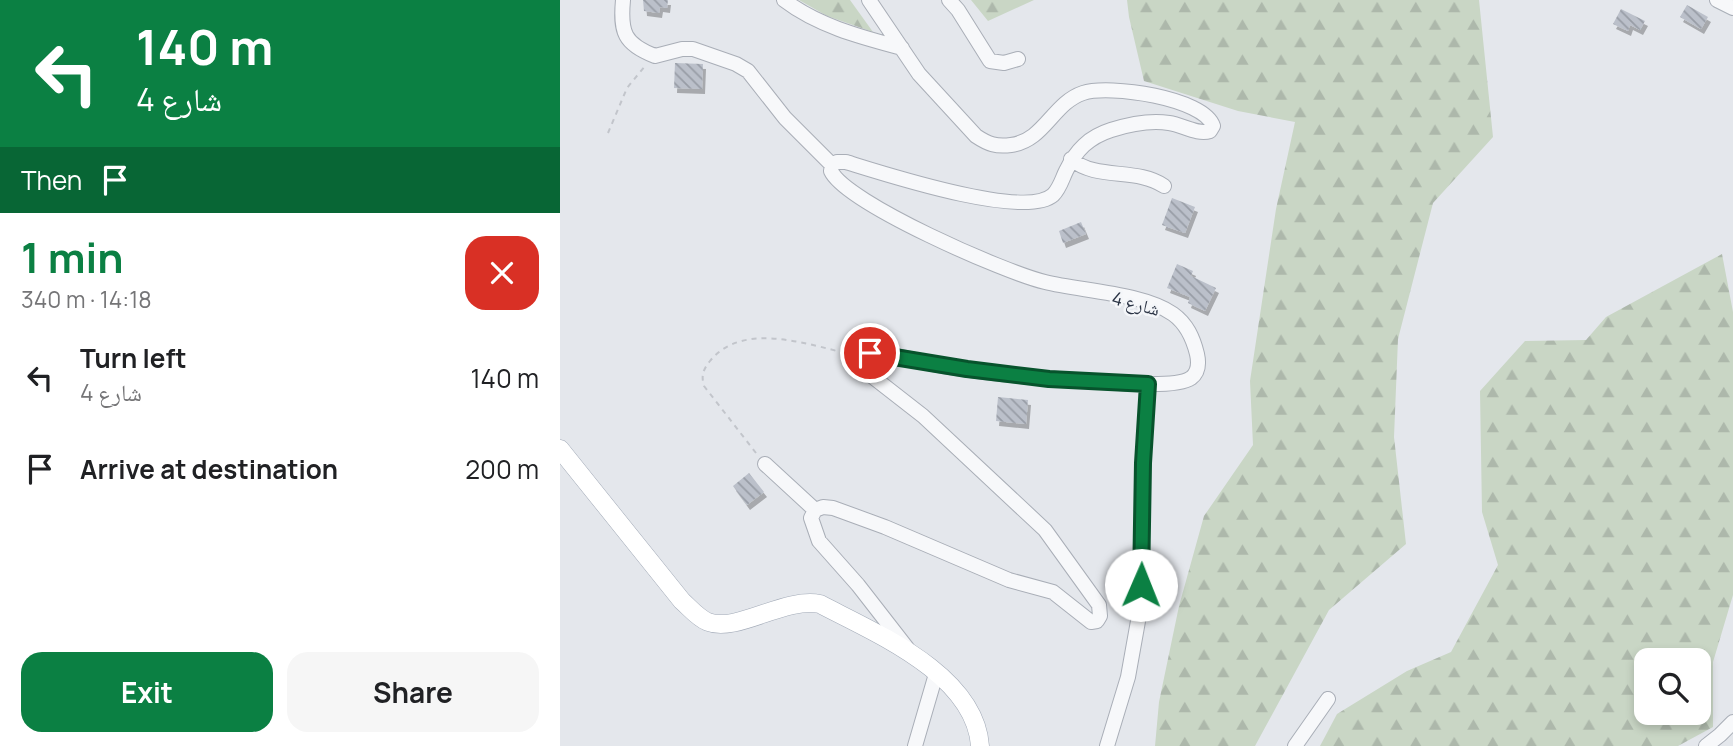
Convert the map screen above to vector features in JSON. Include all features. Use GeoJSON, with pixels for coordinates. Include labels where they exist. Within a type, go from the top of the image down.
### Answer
{"type":"FeatureCollection","features":[{"type":"Feature","properties":{"kind":"main road"},"geometry":{"type":"LineString","coordinates":[[560,449],[682,601],[706,621],[717,624],[733,622],[797,604],[820,604],[910,652],[954,689],[975,720],[980,746]]}},
{"type":"Feature","properties":{"kind":"street"},"geometry":{"type":"LineString","coordinates":[[623,0],[623,32],[628,41],[655,55],[693,49],[748,71],[785,118],[832,165],[846,162],[915,183],[971,195],[1023,203],[1044,200],[1053,194],[1072,159],[1089,139],[1130,124],[1158,122],[1203,133],[1210,131],[1213,126],[1211,119],[1181,104],[1116,89],[1098,90],[1069,100],[1033,138],[1023,143],[998,146],[986,144],[949,110],[919,74],[869,0]]}},
{"type":"Feature","properties":{"kind":"street"},"geometry":{"type":"LineString","coordinates":[[784,0],[799,11],[839,29],[902,48]]}},
{"type":"Feature","properties":{"kind":"street"},"geometry":{"type":"LineString","coordinates":[[948,0],[958,10],[990,61],[1004,63],[1017,59]]}},
{"type":"Feature","properties":{"kind":"street"},"geometry":{"type":"LineString","coordinates":[[1717,0],[1733,8]]}},
{"type":"Feature","properties":{"kind":"street"},"geometry":{"type":"LineString","coordinates":[[1072,159],[1079,166],[1146,177],[1164,186]]}},
{"type":"Feature","properties":{"kind":"street","name":"شارع 4"},"geometry":{"type":"LineString","coordinates":[[832,165],[831,171],[838,183],[864,200],[966,253],[1041,281],[1127,297],[1172,313],[1191,335],[1198,370],[1184,381],[1148,384],[1049,379],[943,366],[875,353],[860,356]]}},
{"type":"Feature","properties":{"kind":"street"},"geometry":{"type":"LineString","coordinates":[[860,356],[858,359],[864,370],[923,416],[1045,530],[1099,606],[1100,616],[1097,621],[1091,622],[1053,592],[1009,580],[885,527],[833,508],[822,507],[815,510],[811,517],[819,541],[858,585],[910,652]]}},
{"type":"Feature","properties":{"kind":"street"},"geometry":{"type":"LineString","coordinates":[[1107,746],[1128,677],[1140,610],[1143,560],[1142,477],[1148,384]]}},
{"type":"Feature","properties":{"kind":"street"},"geometry":{"type":"LineString","coordinates":[[765,464],[815,510]]}},
{"type":"Feature","properties":{"kind":"street"},"geometry":{"type":"LineString","coordinates":[[915,746],[936,674]]}},
{"type":"Feature","properties":{"kind":"street"},"geometry":{"type":"LineString","coordinates":[[1295,746],[1328,699]]}},
{"type":"Feature","properties":{"kind":"street"},"geometry":{"type":"LineString","coordinates":[[1706,746],[1733,722]]}},
{"type":"Feature","properties":{"kind":"path"},"geometry":{"type":"LineString","coordinates":[[608,133],[627,88],[655,55]]}},
{"type":"Feature","properties":{"kind":"path"},"geometry":{"type":"LineString","coordinates":[[765,464],[704,386],[701,377],[704,369],[716,354],[744,339],[788,340],[860,356]]}},
{"type":"Feature","properties":{"kind":"green space"},"geometry":{"type":"Polygon","coordinates":[[[799,0],[850,0],[873,32],[827,16],[799,0]]]}},
{"type":"Feature","properties":{"kind":"green space"},"geometry":{"type":"Polygon","coordinates":[[[971,0],[1034,0],[988,21],[971,0]]]}},
{"type":"Feature","properties":{"kind":"green space"},"geometry":{"type":"Polygon","coordinates":[[[1127,0],[1479,0],[1493,137],[1433,203],[1398,339],[1394,437],[1406,544],[1329,610],[1255,746],[1155,746],[1159,702],[1179,606],[1204,516],[1253,445],[1250,381],[1276,209],[1295,122],[1238,111],[1144,81],[1127,0]]]}},
{"type":"Feature","properties":{"kind":"green space"},"geometry":{"type":"Polygon","coordinates":[[[1722,254],[1733,312],[1733,595],[1713,662],[1713,727],[1678,746],[1320,746],[1337,714],[1407,671],[1451,652],[1498,565],[1482,512],[1480,391],[1525,341],[1586,340],[1606,317],[1722,254]]]}},
{"type":"Feature","properties":{"kind":"building"},"geometry":{"type":"Polygon","coordinates":[[[643,0],[668,0],[667,8],[660,7],[659,13],[644,11],[643,0]]]}},
{"type":"Feature","properties":{"kind":"building"},"geometry":{"type":"Polygon","coordinates":[[[1687,5],[1708,17],[1701,29],[1680,17],[1687,5]]]}},
{"type":"Feature","properties":{"kind":"building"},"geometry":{"type":"Polygon","coordinates":[[[1621,9],[1645,21],[1640,30],[1630,25],[1628,31],[1613,24],[1621,9]]]}},
{"type":"Feature","properties":{"kind":"building"},"geometry":{"type":"Polygon","coordinates":[[[675,63],[703,64],[702,89],[674,88],[675,63]]]}},
{"type":"Feature","properties":{"kind":"building"},"geometry":{"type":"Polygon","coordinates":[[[1172,198],[1195,207],[1185,233],[1162,225],[1172,198]]]}},
{"type":"Feature","properties":{"kind":"building"},"geometry":{"type":"Polygon","coordinates":[[[1081,222],[1086,234],[1063,243],[1059,231],[1081,222]]]}},
{"type":"Feature","properties":{"kind":"building"},"geometry":{"type":"Polygon","coordinates":[[[1177,264],[1193,271],[1191,276],[1216,288],[1205,311],[1188,303],[1190,297],[1167,288],[1177,264]]]}},
{"type":"Feature","properties":{"kind":"building"},"geometry":{"type":"Polygon","coordinates":[[[998,397],[1028,400],[1026,424],[996,421],[998,397]]]}},
{"type":"Feature","properties":{"kind":"building"},"geometry":{"type":"Polygon","coordinates":[[[749,473],[764,492],[747,505],[733,486],[749,473]]]}},
{"type":"Feature","properties":{"kind":"route"},"geometry":{"type":"LineString","coordinates":[[870,353],[943,366],[1049,379],[1148,384],[1141,517],[1141,585]]}}]}
